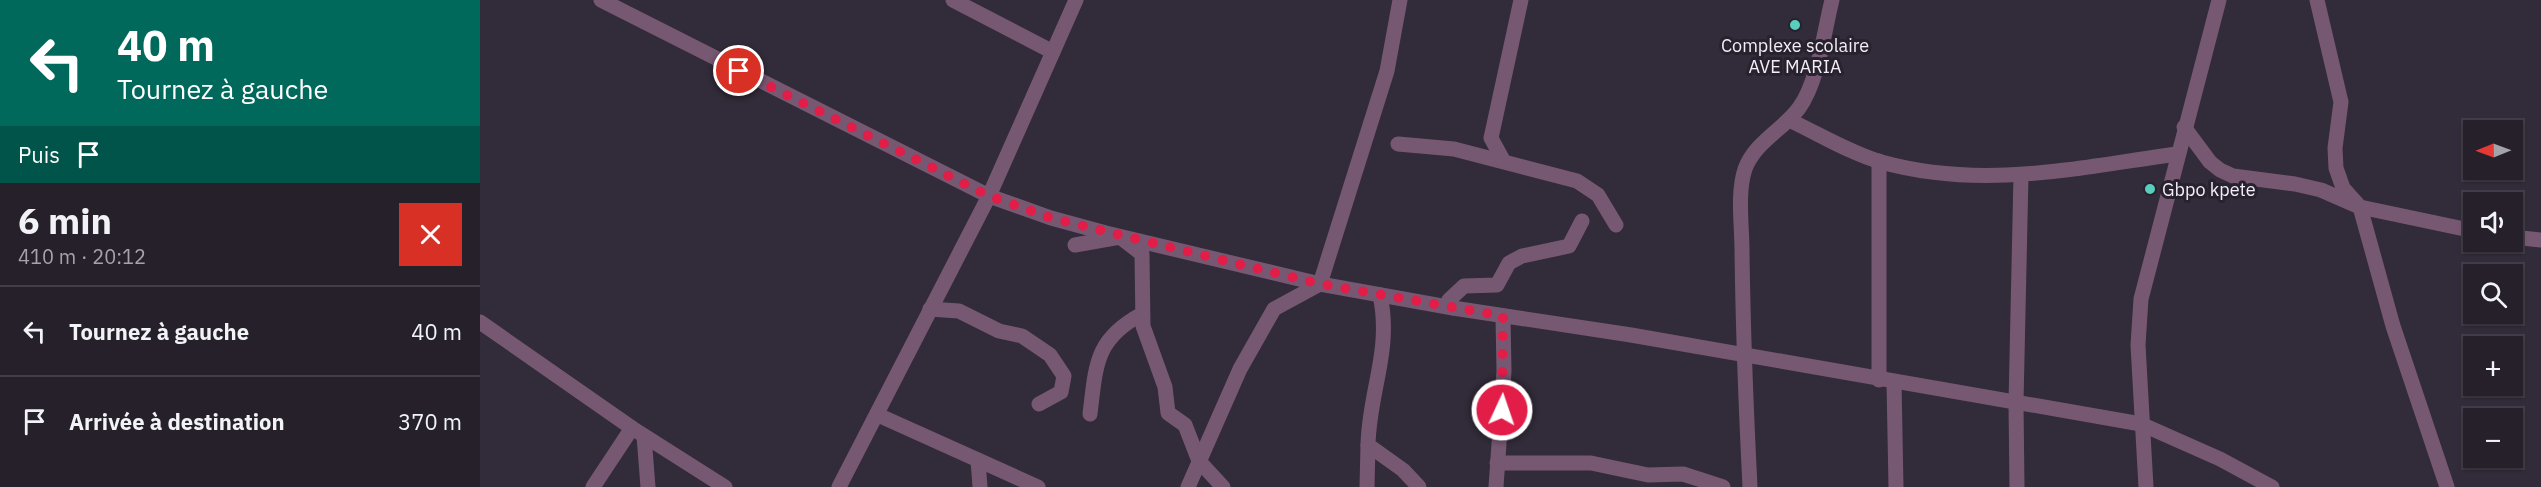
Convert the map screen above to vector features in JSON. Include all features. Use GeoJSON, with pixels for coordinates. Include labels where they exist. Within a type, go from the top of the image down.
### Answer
{"type":"FeatureCollection","features":[{"type":"Feature","properties":{"kind":"street"},"geometry":{"type":"LineString","coordinates":[[603,0],[989,196],[1051,218],[1120,237],[1380,296],[1743,354],[1886,381],[2141,424],[2220,459],[2272,487]]}},
{"type":"Feature","properties":{"kind":"street"},"geometry":{"type":"LineString","coordinates":[[953,0],[1053,52]]}},
{"type":"Feature","properties":{"kind":"street"},"geometry":{"type":"LineString","coordinates":[[839,487],[878,416],[989,196],[1076,0]]}},
{"type":"Feature","properties":{"kind":"street"},"geometry":{"type":"LineString","coordinates":[[1188,487],[1240,369],[1274,309],[1320,284],[1387,71],[1401,0]]}},
{"type":"Feature","properties":{"kind":"street"},"geometry":{"type":"LineString","coordinates":[[1503,160],[1491,138],[1521,0]]}},
{"type":"Feature","properties":{"kind":"street"},"geometry":{"type":"LineString","coordinates":[[1749,487],[1743,354],[1742,196],[1745,169],[1757,148],[1789,120],[1800,106],[1809,88],[1833,0]]}},
{"type":"Feature","properties":{"kind":"street"},"geometry":{"type":"LineString","coordinates":[[2146,487],[2138,345],[2141,299],[2184,127],[2219,0]]}},
{"type":"Feature","properties":{"kind":"street"},"geometry":{"type":"LineString","coordinates":[[2317,0],[2341,102],[2335,148],[2336,168],[2343,188],[2360,207],[2393,326],[2446,487]]}},
{"type":"Feature","properties":{"kind":"street"},"geometry":{"type":"LineString","coordinates":[[1789,120],[1879,161],[1941,175],[1982,177],[2021,175],[2177,154]]}},
{"type":"Feature","properties":{"kind":"street"},"geometry":{"type":"LineString","coordinates":[[2184,127],[2210,162],[2233,176],[2321,190],[2360,207],[2463,229]]}},
{"type":"Feature","properties":{"kind":"street"},"geometry":{"type":"LineString","coordinates":[[1398,144],[1454,149],[1577,181],[1598,195],[1616,225]]}},
{"type":"Feature","properties":{"kind":"street"},"geometry":{"type":"LineString","coordinates":[[1879,161],[1886,381],[1896,487]]}},
{"type":"Feature","properties":{"kind":"street"},"geometry":{"type":"LineString","coordinates":[[2017,487],[2016,403],[2021,175]]}},
{"type":"Feature","properties":{"kind":"street"},"geometry":{"type":"LineString","coordinates":[[1453,308],[1449,300],[1464,286],[1497,285],[1509,263],[1522,256],[1569,246],[1582,221]]}},
{"type":"Feature","properties":{"kind":"street"},"geometry":{"type":"LineString","coordinates":[[1075,244],[1120,237],[1142,254],[1143,326],[1165,387],[1168,414],[1185,425],[1199,461],[1223,487]]}},
{"type":"Feature","properties":{"kind":"street"},"geometry":{"type":"LineString","coordinates":[[2523,238],[2541,240]]}},
{"type":"Feature","properties":{"kind":"street"},"geometry":{"type":"LineString","coordinates":[[1367,487],[1368,417],[1382,358],[1386,322],[1380,296]]}},
{"type":"Feature","properties":{"kind":"street"},"geometry":{"type":"LineString","coordinates":[[930,309],[959,311],[999,331],[1022,336],[1050,355],[1064,376],[1061,392],[1039,404]]}},
{"type":"Feature","properties":{"kind":"street"},"geometry":{"type":"LineString","coordinates":[[1090,414],[1103,345],[1121,325],[1142,314]]}},
{"type":"Feature","properties":{"kind":"street"},"geometry":{"type":"LineString","coordinates":[[1496,487],[1504,371],[1503,316]]}},
{"type":"Feature","properties":{"kind":"street"},"geometry":{"type":"LineString","coordinates":[[480,322],[638,432],[725,487]]}},
{"type":"Feature","properties":{"kind":"street"},"geometry":{"type":"LineString","coordinates":[[878,416],[1038,487]]}},
{"type":"Feature","properties":{"kind":"street"},"geometry":{"type":"LineString","coordinates":[[593,487],[638,432]]}},
{"type":"Feature","properties":{"kind":"street"},"geometry":{"type":"LineString","coordinates":[[638,432],[648,487]]}},
{"type":"Feature","properties":{"kind":"street"},"geometry":{"type":"LineString","coordinates":[[1368,445],[1403,470],[1419,487]]}},
{"type":"Feature","properties":{"kind":"street"},"geometry":{"type":"LineString","coordinates":[[978,460],[980,487]]}},
{"type":"Feature","properties":{"kind":"street"},"geometry":{"type":"LineString","coordinates":[[1497,463],[1591,463],[1648,476],[1683,474],[1723,487]]}},
{"type":"Feature","properties":{"kind":"place","name":"Complexe scolaire AVE MARIA"},"geometry":{"type":"Point","coordinates":[1795,25]}},
{"type":"Feature","properties":{"kind":"place","name":"Gbpo kpete"},"geometry":{"type":"Point","coordinates":[2150,189]}},
{"type":"Feature","properties":{"kind":"route"},"geometry":{"type":"LineString","coordinates":[[739,71],[989,196],[1051,218],[1320,284],[1503,316],[1502,410]]}}]}
